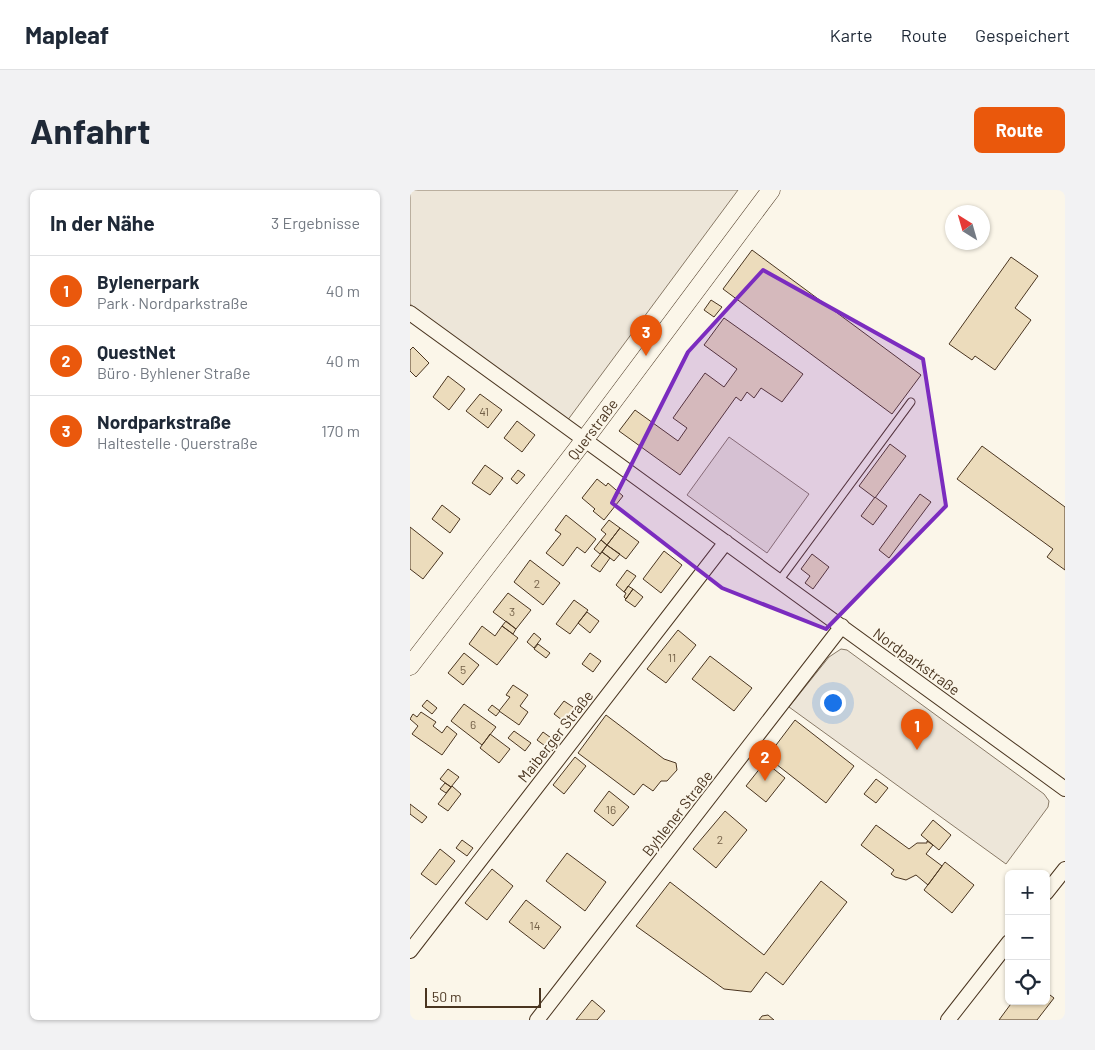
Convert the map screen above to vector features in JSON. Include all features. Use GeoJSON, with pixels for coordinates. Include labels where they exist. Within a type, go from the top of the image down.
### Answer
{"type":"FeatureCollection","features":[{"type":"Feature","properties":{"kind":"street","name":"Querstraße"},"geometry":{"type":"LineString","coordinates":[[410,666],[585,439],[770,190]]}},
{"type":"Feature","properties":{"kind":"street","name":"Nordparkstraße"},"geometry":{"type":"LineString","coordinates":[[410,313],[1065,789]]}},
{"type":"Feature","properties":{"kind":"street","name":"Maiberger Straße"},"geometry":{"type":"LineString","coordinates":[[410,951],[726,542]]}},
{"type":"Feature","properties":{"kind":"street","name":"Byhlener Straße"},"geometry":{"type":"LineString","coordinates":[[537,1020],[842,626]]}},
{"type":"Feature","properties":{"kind":"street"},"geometry":{"type":"LineString","coordinates":[[1050,888],[1065,869]]}},
{"type":"Feature","properties":{"kind":"street"},"geometry":{"type":"LineString","coordinates":[[948,1020],[1005,947]]}},
{"type":"Feature","properties":{"kind":"lane"},"geometry":{"type":"LineString","coordinates":[[779,581],[911,402]]}},
{"type":"Feature","properties":{"kind":"highlighted area"},"geometry":{"type":"Polygon","coordinates":[[[763,270],[923,359],[946,506],[826,629],[722,588],[612,503],[688,352],[763,270]]]}},
{"type":"Feature","properties":{"kind":"shaded area"},"geometry":{"type":"Polygon","coordinates":[[[410,190],[738,190],[567,421],[410,304],[410,190]]]}},
{"type":"Feature","properties":{"kind":"shaded area"},"geometry":{"type":"Polygon","coordinates":[[[729,437],[809,494],[767,553],[687,495],[729,437]]]}},
{"type":"Feature","properties":{"kind":"shaded area"},"geometry":{"type":"Polygon","coordinates":[[[841,649],[847,650],[1044,794],[1049,801],[1048,807],[1006,864],[789,707],[829,657],[841,649]]]}},
{"type":"Feature","properties":{"kind":"building"},"geometry":{"type":"Polygon","coordinates":[[[752,250],[921,375],[892,414],[723,289],[752,250]]]}},
{"type":"Feature","properties":{"kind":"building"},"geometry":{"type":"Polygon","coordinates":[[[1011,257],[1038,276],[1015,308],[1031,320],[995,370],[975,356],[972,360],[949,344],[1011,257]]]}},
{"type":"Feature","properties":{"kind":"building"},"geometry":{"type":"Polygon","coordinates":[[[711,300],[722,307],[714,317],[704,310],[711,300]]]}},
{"type":"Feature","properties":{"kind":"building"},"geometry":{"type":"Polygon","coordinates":[[[724,318],[803,374],[782,402],[761,388],[754,398],[747,392],[741,401],[736,397],[680,475],[619,431],[635,410],[678,441],[687,428],[673,418],[705,373],[724,387],[737,369],[704,345],[724,318]]]}},
{"type":"Feature","properties":{"kind":"building"},"geometry":{"type":"Polygon","coordinates":[[[413,347],[429,363],[416,377],[410,371],[410,350],[413,347]]]}},
{"type":"Feature","properties":{"kind":"building"},"geometry":{"type":"Polygon","coordinates":[[[448,376],[465,389],[449,410],[433,397],[448,376]]]}},
{"type":"Feature","properties":{"kind":"building"},"geometry":{"type":"Polygon","coordinates":[[[480,394],[502,410],[488,428],[466,411],[480,394]]]}},
{"type":"Feature","properties":{"kind":"building"},"geometry":{"type":"Polygon","coordinates":[[[517,421],[535,435],[522,452],[504,438],[517,421]]]}},
{"type":"Feature","properties":{"kind":"building"},"geometry":{"type":"Polygon","coordinates":[[[890,444],[906,456],[875,498],[859,486],[890,444]]]}},
{"type":"Feature","properties":{"kind":"building"},"geometry":{"type":"Polygon","coordinates":[[[982,446],[1065,507],[1065,570],[1047,557],[1053,549],[957,479],[982,446]]]}},
{"type":"Feature","properties":{"kind":"building"},"geometry":{"type":"Polygon","coordinates":[[[485,465],[503,478],[490,495],[472,483],[485,465]]]}},
{"type":"Feature","properties":{"kind":"building"},"geometry":{"type":"Polygon","coordinates":[[[518,470],[525,475],[517,484],[511,479],[518,470]]]}},
{"type":"Feature","properties":{"kind":"building"},"geometry":{"type":"Polygon","coordinates":[[[597,479],[606,486],[608,483],[623,496],[604,520],[582,498],[597,479]]]}},
{"type":"Feature","properties":{"kind":"building"},"geometry":{"type":"Polygon","coordinates":[[[920,494],[931,502],[889,558],[879,550],[920,494]]]}},
{"type":"Feature","properties":{"kind":"building"},"geometry":{"type":"Polygon","coordinates":[[[875,497],[887,506],[873,525],[861,516],[875,497]]]}},
{"type":"Feature","properties":{"kind":"building"},"geometry":{"type":"Polygon","coordinates":[[[442,505],[460,519],[450,533],[432,519],[442,505]]]}},
{"type":"Feature","properties":{"kind":"building"},"geometry":{"type":"Polygon","coordinates":[[[566,515],[596,539],[585,553],[577,547],[563,566],[546,553],[561,534],[555,530],[566,515]]]}},
{"type":"Feature","properties":{"kind":"building"},"geometry":{"type":"Polygon","coordinates":[[[609,520],[620,528],[607,545],[601,540],[606,534],[601,530],[609,520]]]}},
{"type":"Feature","properties":{"kind":"building"},"geometry":{"type":"Polygon","coordinates":[[[410,527],[443,553],[423,579],[410,569],[410,527]]]}},
{"type":"Feature","properties":{"kind":"building"},"geometry":{"type":"Polygon","coordinates":[[[620,528],[639,542],[626,559],[607,545],[620,528]]]}},
{"type":"Feature","properties":{"kind":"building"},"geometry":{"type":"Polygon","coordinates":[[[601,540],[607,545],[600,554],[594,549],[601,540]]]}},
{"type":"Feature","properties":{"kind":"building"},"geometry":{"type":"Polygon","coordinates":[[[607,545],[620,554],[614,561],[602,552],[607,545]]]}},
{"type":"Feature","properties":{"kind":"building"},"geometry":{"type":"Polygon","coordinates":[[[664,551],[682,565],[661,593],[643,579],[664,551]]]}},
{"type":"Feature","properties":{"kind":"building"},"geometry":{"type":"Polygon","coordinates":[[[602,552],[610,558],[600,572],[591,566],[602,552]]]}},
{"type":"Feature","properties":{"kind":"building"},"geometry":{"type":"Polygon","coordinates":[[[812,554],[829,567],[813,589],[805,583],[810,576],[801,569],[812,554]]]}},
{"type":"Feature","properties":{"kind":"building"},"geometry":{"type":"Polygon","coordinates":[[[530,560],[560,583],[543,605],[514,582],[530,560]]]}},
{"type":"Feature","properties":{"kind":"building"},"geometry":{"type":"Polygon","coordinates":[[[627,570],[636,576],[624,592],[616,585],[627,570]]]}},
{"type":"Feature","properties":{"kind":"building"},"geometry":{"type":"Polygon","coordinates":[[[628,586],[633,589],[626,599],[624,597],[626,593],[624,592],[628,586]]]}},
{"type":"Feature","properties":{"kind":"building"},"geometry":{"type":"Polygon","coordinates":[[[633,589],[643,597],[635,607],[625,600],[633,589]]]}},
{"type":"Feature","properties":{"kind":"building"},"geometry":{"type":"Polygon","coordinates":[[[508,593],[531,610],[516,629],[493,612],[508,593]]]}},
{"type":"Feature","properties":{"kind":"building"},"geometry":{"type":"Polygon","coordinates":[[[574,600],[588,610],[570,634],[556,624],[574,600]]]}},
{"type":"Feature","properties":{"kind":"building"},"geometry":{"type":"Polygon","coordinates":[[[587,612],[599,621],[590,633],[578,623],[587,612]]]}},
{"type":"Feature","properties":{"kind":"building"},"geometry":{"type":"Polygon","coordinates":[[[506,621],[516,629],[513,634],[502,626],[506,621]]]}},
{"type":"Feature","properties":{"kind":"building"},"geometry":{"type":"Polygon","coordinates":[[[482,626],[495,636],[502,626],[518,638],[497,665],[469,644],[482,626]]]}},
{"type":"Feature","properties":{"kind":"building"},"geometry":{"type":"Polygon","coordinates":[[[678,630],[696,645],[666,683],[647,669],[678,630]]]}},
{"type":"Feature","properties":{"kind":"building"},"geometry":{"type":"Polygon","coordinates":[[[534,633],[541,639],[534,648],[527,642],[534,633]]]}},
{"type":"Feature","properties":{"kind":"building"},"geometry":{"type":"Polygon","coordinates":[[[538,644],[550,653],[546,658],[534,649],[538,644]]]}},
{"type":"Feature","properties":{"kind":"building"},"geometry":{"type":"Polygon","coordinates":[[[464,653],[479,665],[463,685],[448,673],[464,653]]]}},
{"type":"Feature","properties":{"kind":"building"},"geometry":{"type":"Polygon","coordinates":[[[590,653],[601,661],[593,672],[582,664],[590,653]]]}},
{"type":"Feature","properties":{"kind":"building"},"geometry":{"type":"Polygon","coordinates":[[[710,656],[752,688],[734,711],[692,679],[710,656]]]}},
{"type":"Feature","properties":{"kind":"building"},"geometry":{"type":"Polygon","coordinates":[[[513,685],[528,695],[520,706],[528,712],[519,725],[499,711],[510,697],[506,695],[513,685]]]}},
{"type":"Feature","properties":{"kind":"building"},"geometry":{"type":"Polygon","coordinates":[[[427,700],[437,708],[432,714],[422,706],[427,700]]]}},
{"type":"Feature","properties":{"kind":"building"},"geometry":{"type":"Polygon","coordinates":[[[564,701],[576,709],[566,723],[554,714],[564,701]]]}},
{"type":"Feature","properties":{"kind":"building"},"geometry":{"type":"Polygon","coordinates":[[[464,704],[496,727],[482,745],[451,721],[464,704]]]}},
{"type":"Feature","properties":{"kind":"building"},"geometry":{"type":"Polygon","coordinates":[[[492,705],[500,711],[496,716],[488,710],[492,705]]]}},
{"type":"Feature","properties":{"kind":"building"},"geometry":{"type":"Polygon","coordinates":[[[421,712],[436,722],[433,726],[442,733],[447,726],[457,734],[442,755],[412,734],[418,726],[410,719],[413,714],[417,717],[421,712]]]}},
{"type":"Feature","properties":{"kind":"building"},"geometry":{"type":"Polygon","coordinates":[[[606,715],[664,759],[676,763],[677,770],[667,781],[661,781],[653,791],[643,784],[634,795],[578,753],[606,715]]]}},
{"type":"Feature","properties":{"kind":"building"},"geometry":{"type":"Polygon","coordinates":[[[795,720],[854,766],[826,803],[767,757],[795,720]]]}},
{"type":"Feature","properties":{"kind":"building"},"geometry":{"type":"Polygon","coordinates":[[[514,731],[531,743],[525,751],[508,738],[514,731]]]}},
{"type":"Feature","properties":{"kind":"building"},"geometry":{"type":"Polygon","coordinates":[[[543,732],[558,743],[552,751],[537,740],[543,732]]]}},
{"type":"Feature","properties":{"kind":"building"},"geometry":{"type":"Polygon","coordinates":[[[490,734],[510,749],[499,763],[480,748],[490,734]]]}},
{"type":"Feature","properties":{"kind":"building"},"geometry":{"type":"Polygon","coordinates":[[[575,757],[586,766],[564,794],[553,785],[575,757]]]}},
{"type":"Feature","properties":{"kind":"building"},"geometry":{"type":"Polygon","coordinates":[[[765,762],[785,778],[766,802],[746,786],[765,762]]]}},
{"type":"Feature","properties":{"kind":"building"},"geometry":{"type":"Polygon","coordinates":[[[448,769],[459,777],[451,787],[440,779],[448,769]]]}},
{"type":"Feature","properties":{"kind":"building"},"geometry":{"type":"Polygon","coordinates":[[[876,779],[888,788],[876,803],[864,794],[876,779]]]}},
{"type":"Feature","properties":{"kind":"building"},"geometry":{"type":"Polygon","coordinates":[[[445,783],[451,787],[446,793],[440,789],[445,783]]]}},
{"type":"Feature","properties":{"kind":"building"},"geometry":{"type":"Polygon","coordinates":[[[452,786],[461,794],[448,811],[438,804],[452,786]]]}},
{"type":"Feature","properties":{"kind":"building"},"geometry":{"type":"Polygon","coordinates":[[[609,791],[629,807],[613,826],[594,811],[609,791]]]}},
{"type":"Feature","properties":{"kind":"building"},"geometry":{"type":"Polygon","coordinates":[[[410,804],[427,817],[422,823],[410,814],[410,804]]]}},
{"type":"Feature","properties":{"kind":"building"},"geometry":{"type":"Polygon","coordinates":[[[725,811],[747,830],[716,868],[693,849],[725,811]]]}},
{"type":"Feature","properties":{"kind":"building"},"geometry":{"type":"Polygon","coordinates":[[[933,820],[951,835],[939,850],[921,835],[933,820]]]}},
{"type":"Feature","properties":{"kind":"building"},"geometry":{"type":"Polygon","coordinates":[[[876,825],[909,849],[917,843],[927,843],[927,841],[933,845],[926,854],[942,866],[928,885],[916,875],[906,880],[895,877],[891,874],[894,870],[861,845],[876,825]]]}},
{"type":"Feature","properties":{"kind":"building"},"geometry":{"type":"Polygon","coordinates":[[[462,840],[473,848],[467,856],[456,848],[462,840]]]}},
{"type":"Feature","properties":{"kind":"building"},"geometry":{"type":"Polygon","coordinates":[[[440,849],[455,861],[436,885],[421,874],[440,849]]]}},
{"type":"Feature","properties":{"kind":"building"},"geometry":{"type":"Polygon","coordinates":[[[567,853],[606,882],[585,911],[546,881],[567,853]]]}},
{"type":"Feature","properties":{"kind":"building"},"geometry":{"type":"Polygon","coordinates":[[[945,862],[974,885],[952,913],[924,890],[945,862]]]}},
{"type":"Feature","properties":{"kind":"building"},"geometry":{"type":"Polygon","coordinates":[[[492,869],[513,886],[487,920],[465,903],[492,869]]]}},
{"type":"Feature","properties":{"kind":"building"},"geometry":{"type":"Polygon","coordinates":[[[821,881],[847,902],[783,985],[766,972],[751,992],[724,989],[636,926],[670,882],[764,955],[821,881]]]}},
{"type":"Feature","properties":{"kind":"building"},"geometry":{"type":"Polygon","coordinates":[[[526,900],[561,927],[544,949],[509,922],[526,900]]]}},
{"type":"Feature","properties":{"kind":"building"},"geometry":{"type":"Polygon","coordinates":[[[1050,995],[1054,998],[1050,1003],[1050,995]]]}},
{"type":"Feature","properties":{"kind":"building"},"geometry":{"type":"Polygon","coordinates":[[[592,1000],[605,1011],[597,1020],[576,1020],[592,1000]]]}},
{"type":"Feature","properties":{"kind":"building"},"geometry":{"type":"Polygon","coordinates":[[[1010,1005],[1049,1005],[1037,1020],[999,1020],[1010,1005]]]}},
{"type":"Feature","properties":{"kind":"building"},"geometry":{"type":"Polygon","coordinates":[[[768,1015],[774,1020],[759,1020],[762,1016],[768,1015]]]}},
{"type":"Feature","properties":{"kind":"place","name":"Nordparkstraße"},"geometry":{"type":"Point","coordinates":[646,356]}},
{"type":"Feature","properties":{"kind":"place","name":"Bylenerpark"},"geometry":{"type":"Point","coordinates":[917,750]}},
{"type":"Feature","properties":{"kind":"place","name":"QuestNet"},"geometry":{"type":"Point","coordinates":[765,781]}}]}
